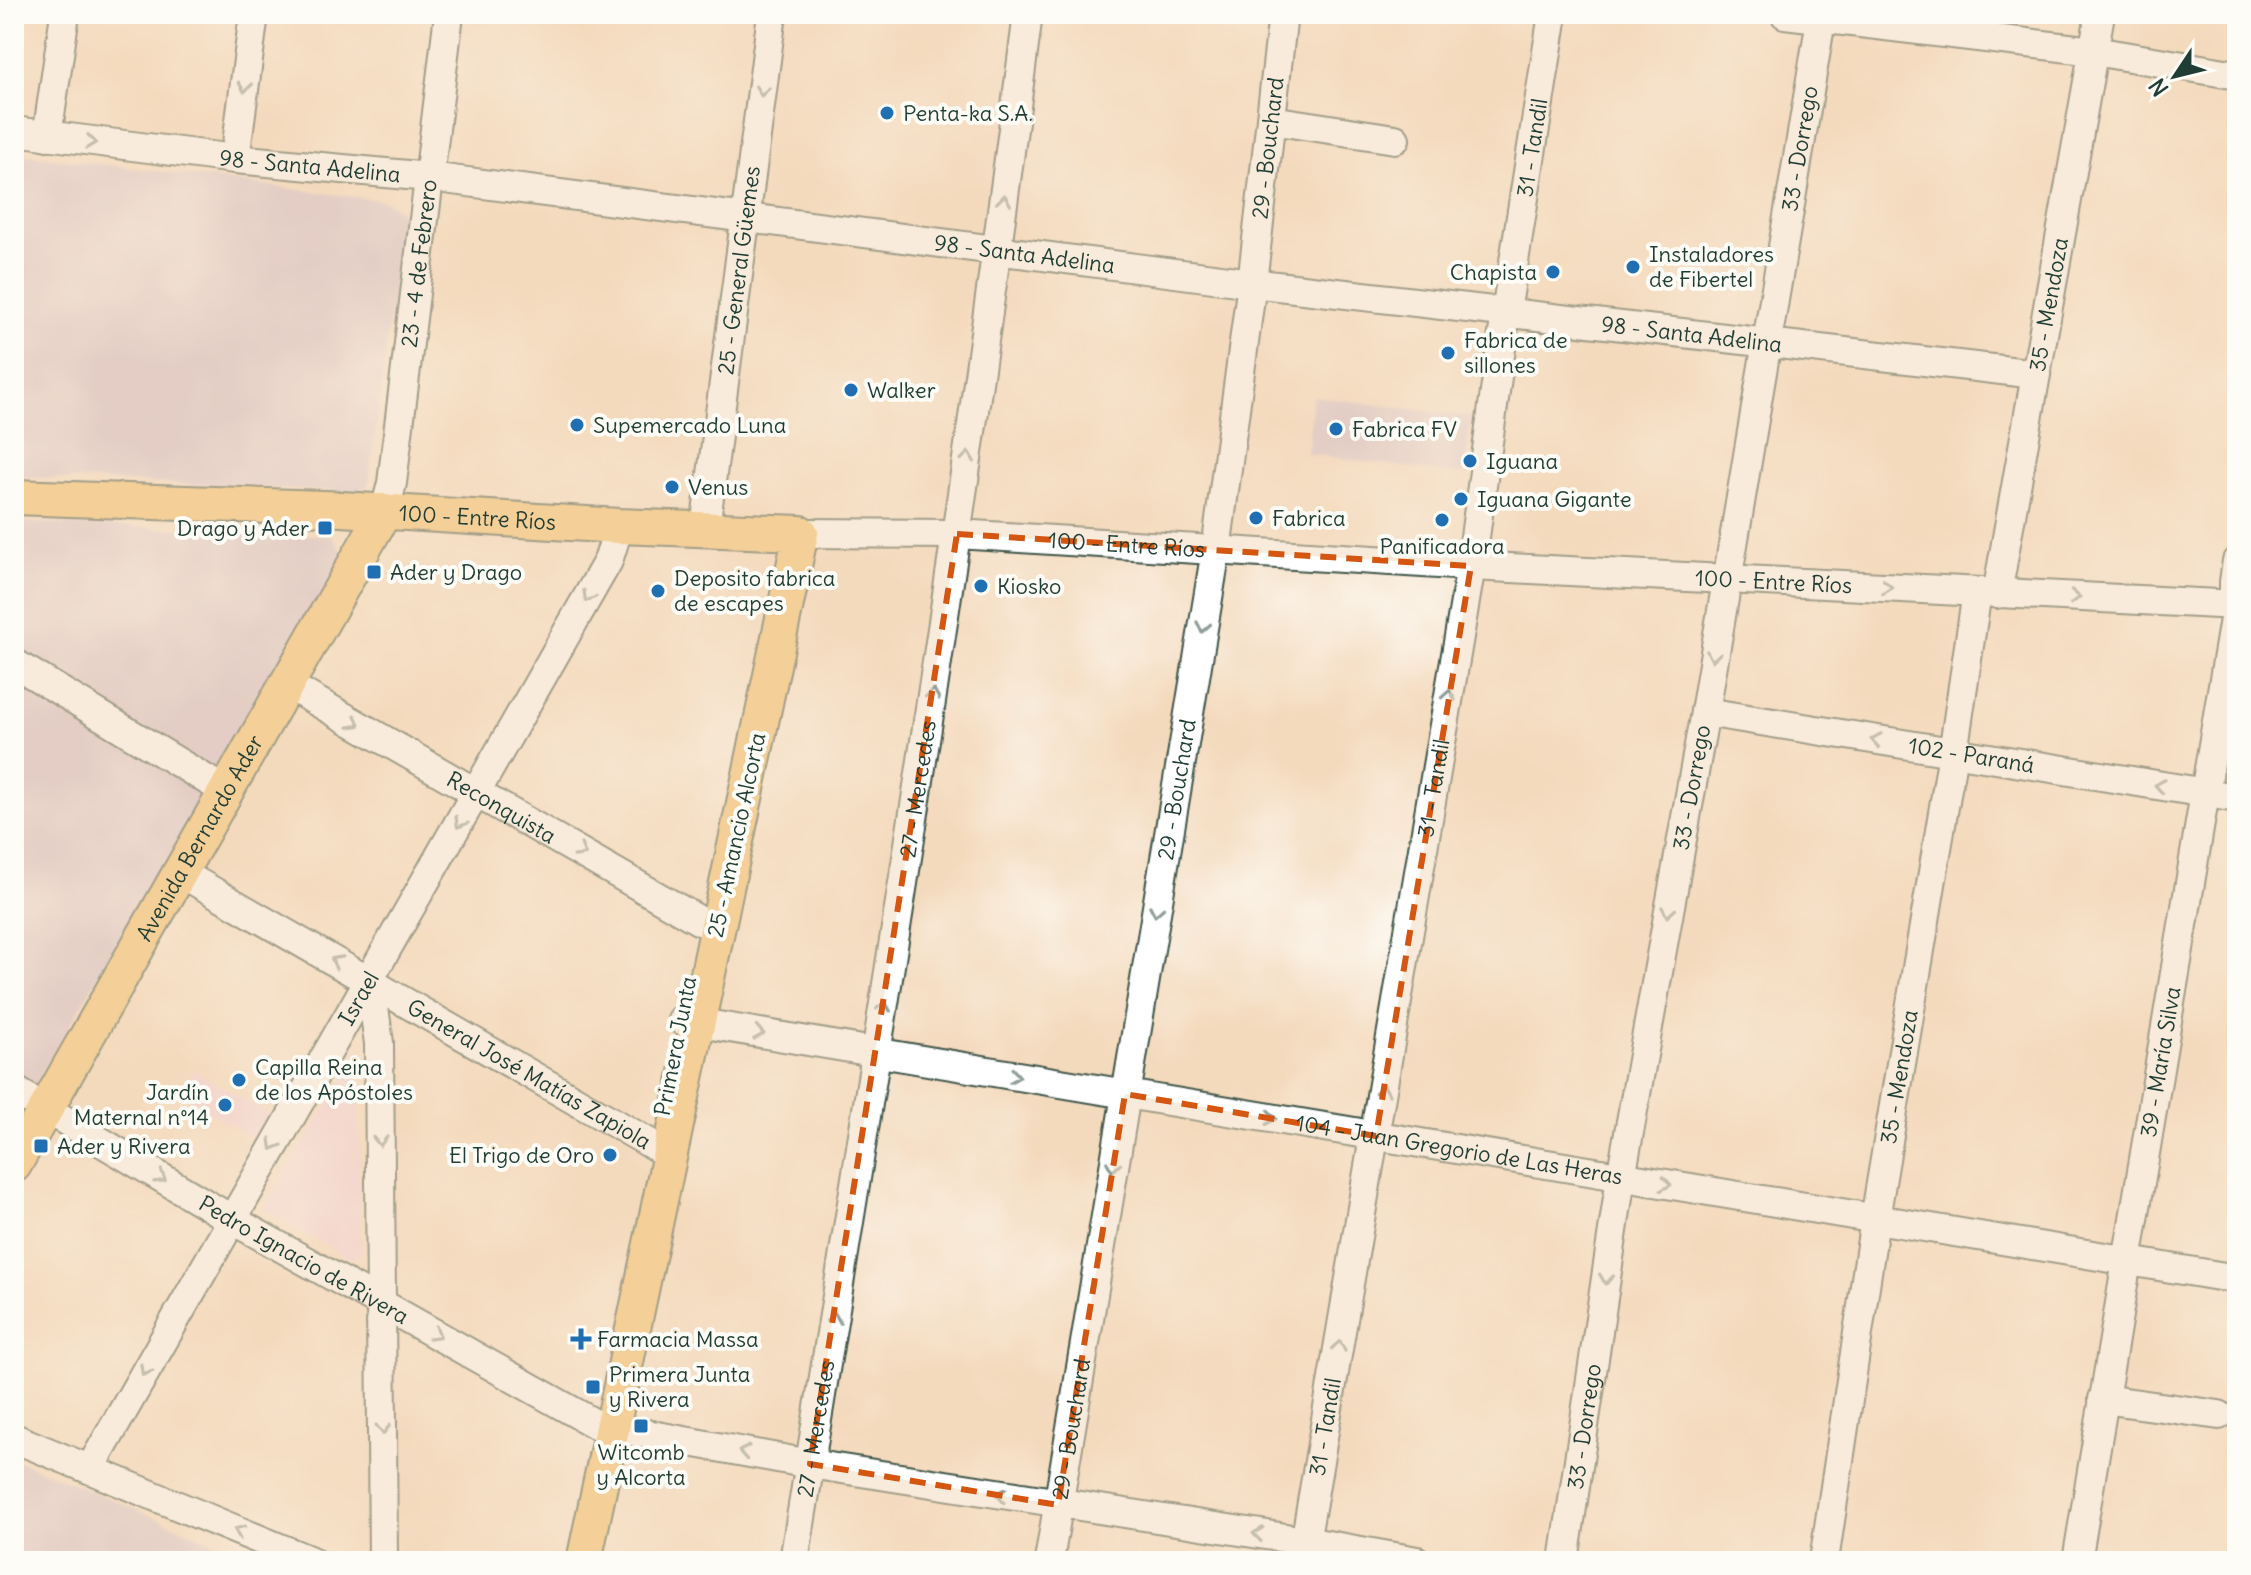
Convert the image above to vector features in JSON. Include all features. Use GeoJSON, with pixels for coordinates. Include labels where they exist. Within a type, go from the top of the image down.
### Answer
{"type":"FeatureCollection","features":[{"type":"Feature","properties":{"kind":"main road","name":"100 - Entre Ríos"},"geometry":{"type":"LineString","coordinates":[[14,497],[385,511],[619,526],[790,532]]}},
{"type":"Feature","properties":{"kind":"main road","name":"Avenida Bernardo Ader"},"geometry":{"type":"LineString","coordinates":[[14,1165],[385,511]]}},
{"type":"Feature","properties":{"kind":"main road","name":"Primera Junta"},"geometry":{"type":"LineString","coordinates":[[568,1561],[605,1427],[790,532]]}},
{"type":"Feature","properties":{"kind":"main road"},"geometry":{"type":"LineString","coordinates":[[584,1561],[605,1427]]}},
{"type":"Feature","properties":{"kind":"street"},"geometry":{"type":"LineString","coordinates":[[47,136],[65,14]]}},
{"type":"Feature","properties":{"kind":"street"},"geometry":{"type":"LineString","coordinates":[[235,159],[254,14]]}},
{"type":"Feature","properties":{"kind":"street","name":"23 - 4 de Febrero"},"geometry":{"type":"LineString","coordinates":[[385,511],[392,483],[449,14]]}},
{"type":"Feature","properties":{"kind":"street","name":"25 - General Güemes"},"geometry":{"type":"LineString","coordinates":[[705,528],[772,14]]}},
{"type":"Feature","properties":{"kind":"street","name":"27 - Mercedes"},"geometry":{"type":"LineString","coordinates":[[794,1561],[957,534],[1028,14]]}},
{"type":"Feature","properties":{"kind":"street","name":"29 - Bouchard"},"geometry":{"type":"LineString","coordinates":[[1049,1561],[1216,550],[1252,283],[1283,14]]}},
{"type":"Feature","properties":{"kind":"street","name":"31 - Tandil"},"geometry":{"type":"LineString","coordinates":[[1304,1551],[1471,566],[1506,312],[1553,14]]}},
{"type":"Feature","properties":{"kind":"street"},"geometry":{"type":"LineString","coordinates":[[1785,14],[2094,51],[2237,75]]}},
{"type":"Feature","properties":{"kind":"street","name":"35 - Mendoza"},"geometry":{"type":"LineString","coordinates":[[1824,1561],[1875,1219],[1953,753],[2036,374],[2100,14]]}},
{"type":"Feature","properties":{"kind":"street","name":"33 - Dorrego"},"geometry":{"type":"LineString","coordinates":[[1564,1561],[1621,1177],[1705,712],[1821,16]]}},
{"type":"Feature","properties":{"kind":"street"},"geometry":{"type":"LineString","coordinates":[[1271,120],[1395,139]]}},
{"type":"Feature","properties":{"kind":"street","name":"98 - Santa Adelina"},"geometry":{"type":"LineString","coordinates":[[14,131],[235,159],[429,177],[1252,283],[2036,374]]}},
{"type":"Feature","properties":{"kind":"street","name":"Israel"},"geometry":{"type":"LineString","coordinates":[[90,1469],[608,561],[619,526]]}},
{"type":"Feature","properties":{"kind":"street","name":"100 - Entre Ríos"},"geometry":{"type":"LineString","coordinates":[[790,532],[957,534],[1471,566],[2235,605]]}},
{"type":"Feature","properties":{"kind":"street","name":"39 - María Silva"},"geometry":{"type":"LineString","coordinates":[[2077,1561],[2235,605],[2237,561]]}},
{"type":"Feature","properties":{"kind":"street"},"geometry":{"type":"LineString","coordinates":[[14,663],[227,792]]}},
{"type":"Feature","properties":{"kind":"street","name":"Reconquista"},"geometry":{"type":"LineString","coordinates":[[288,685],[708,923]]}},
{"type":"Feature","properties":{"kind":"street","name":"102 - Paraná"},"geometry":{"type":"LineString","coordinates":[[1705,712],[2237,798]]}},
{"type":"Feature","properties":{"kind":"street","name":"General José Matías Zapiola"},"geometry":{"type":"LineString","coordinates":[[181,873],[662,1151]]}},
{"type":"Feature","properties":{"kind":"street"},"geometry":{"type":"LineString","coordinates":[[370,980],[379,1043],[383,1561]]}},
{"type":"Feature","properties":{"kind":"street","name":"104 - Juan Gregorio de Las Heras"},"geometry":{"type":"LineString","coordinates":[[689,1021],[2237,1279]]}},
{"type":"Feature","properties":{"kind":"street","name":"Pedro Ignacio de Rivera"},"geometry":{"type":"LineString","coordinates":[[14,1090],[231,1219],[605,1427],[1304,1551],[1417,1561]]}},
{"type":"Feature","properties":{"kind":"street"},"geometry":{"type":"LineString","coordinates":[[2103,1399],[2219,1415]]}},
{"type":"Feature","properties":{"kind":"street"},"geometry":{"type":"LineString","coordinates":[[14,1438],[311,1561]]}},
{"type":"Feature","properties":{"kind":"highlighted area"},"geometry":{"type":"Polygon","coordinates":[[[957,534],[1471,566],[1376,1136],[1125,1094],[1058,1505],[810,1464],[957,534]]]}},
{"type":"Feature","properties":{"kind":"shaded area"},"geometry":{"type":"Polygon","coordinates":[[[14,153],[386,201],[403,213],[369,484],[358,492],[14,477],[14,153]]]}},
{"type":"Feature","properties":{"kind":"shaded area"},"geometry":{"type":"Polygon","coordinates":[[[1313,396],[1471,417],[1463,475],[1307,454],[1313,396]]]}},
{"type":"Feature","properties":{"kind":"shaded area"},"geometry":{"type":"Polygon","coordinates":[[[14,522],[332,536],[345,557],[14,1120],[14,522]]]}},
{"type":"Feature","properties":{"kind":"shaded area"},"geometry":{"type":"Polygon","coordinates":[[[356,1059],[359,1060],[360,1255],[351,1260],[263,1209],[356,1059]]]}},
{"type":"Feature","properties":{"kind":"shaded area","name":"Jardín Maternal n°14"},"geometry":{"type":"Polygon","coordinates":[[[194,1070],[270,1114],[255,1139],[180,1095],[194,1070]]]}},
{"type":"Feature","properties":{"kind":"shaded area"},"geometry":{"type":"Polygon","coordinates":[[[14,1459],[260,1561],[14,1561],[14,1459]]]}},
{"type":"Feature","properties":{"kind":"place","name":"Penta-ka S.A."},"geometry":{"type":"Point","coordinates":[887,113]}},
{"type":"Feature","properties":{"kind":"place","name":"Instaladores de Fibertel"},"geometry":{"type":"Point","coordinates":[1633,267]}},
{"type":"Feature","properties":{"kind":"place","name":"Chapista"},"geometry":{"type":"Point","coordinates":[1553,272]}},
{"type":"Feature","properties":{"kind":"place","name":"Fabrica de sillones"},"geometry":{"type":"Point","coordinates":[1448,353]}},
{"type":"Feature","properties":{"kind":"place","name":"Walker"},"geometry":{"type":"Point","coordinates":[851,390]}},
{"type":"Feature","properties":{"kind":"place","name":"Supemercado Luna"},"geometry":{"type":"Point","coordinates":[577,425]}},
{"type":"Feature","properties":{"kind":"place","name":"Fabrica FV"},"geometry":{"type":"Point","coordinates":[1336,429]}},
{"type":"Feature","properties":{"kind":"place","name":"Iguana"},"geometry":{"type":"Point","coordinates":[1470,461]}},
{"type":"Feature","properties":{"kind":"place","name":"Venus"},"geometry":{"type":"Point","coordinates":[672,487]}},
{"type":"Feature","properties":{"kind":"place","name":"Iguana Gigante"},"geometry":{"type":"Point","coordinates":[1461,499]}},
{"type":"Feature","properties":{"kind":"place","name":"Fabrica"},"geometry":{"type":"Point","coordinates":[1256,518]}},
{"type":"Feature","properties":{"kind":"place","name":"Panificadora"},"geometry":{"type":"Point","coordinates":[1442,520]}},
{"type":"Feature","properties":{"kind":"place","name":"Drago y Ader"},"geometry":{"type":"Point","coordinates":[325,528]}},
{"type":"Feature","properties":{"kind":"place","name":"Ader y Drago"},"geometry":{"type":"Point","coordinates":[374,572]}},
{"type":"Feature","properties":{"kind":"place","name":"Kiosko"},"geometry":{"type":"Point","coordinates":[981,586]}},
{"type":"Feature","properties":{"kind":"place","name":"Deposito fabrica de escapes"},"geometry":{"type":"Point","coordinates":[658,591]}},
{"type":"Feature","properties":{"kind":"place","name":"Capilla Reina de los Apóstoles"},"geometry":{"type":"Point","coordinates":[239,1080]}},
{"type":"Feature","properties":{"kind":"place","name":"Jardín Maternal n°14"},"geometry":{"type":"Point","coordinates":[225,1105]}},
{"type":"Feature","properties":{"kind":"place","name":"Ader y Rivera"},"geometry":{"type":"Point","coordinates":[41,1146]}},
{"type":"Feature","properties":{"kind":"place","name":"El Trigo de Oro"},"geometry":{"type":"Point","coordinates":[610,1155]}},
{"type":"Feature","properties":{"kind":"place","name":"Farmacia Massa"},"geometry":{"type":"Point","coordinates":[581,1339]}},
{"type":"Feature","properties":{"kind":"place","name":"Primera Junta y Rivera"},"geometry":{"type":"Point","coordinates":[593,1387]}},
{"type":"Feature","properties":{"kind":"place","name":"Witcomb y Alcorta"},"geometry":{"type":"Point","coordinates":[641,1426]}}]}
